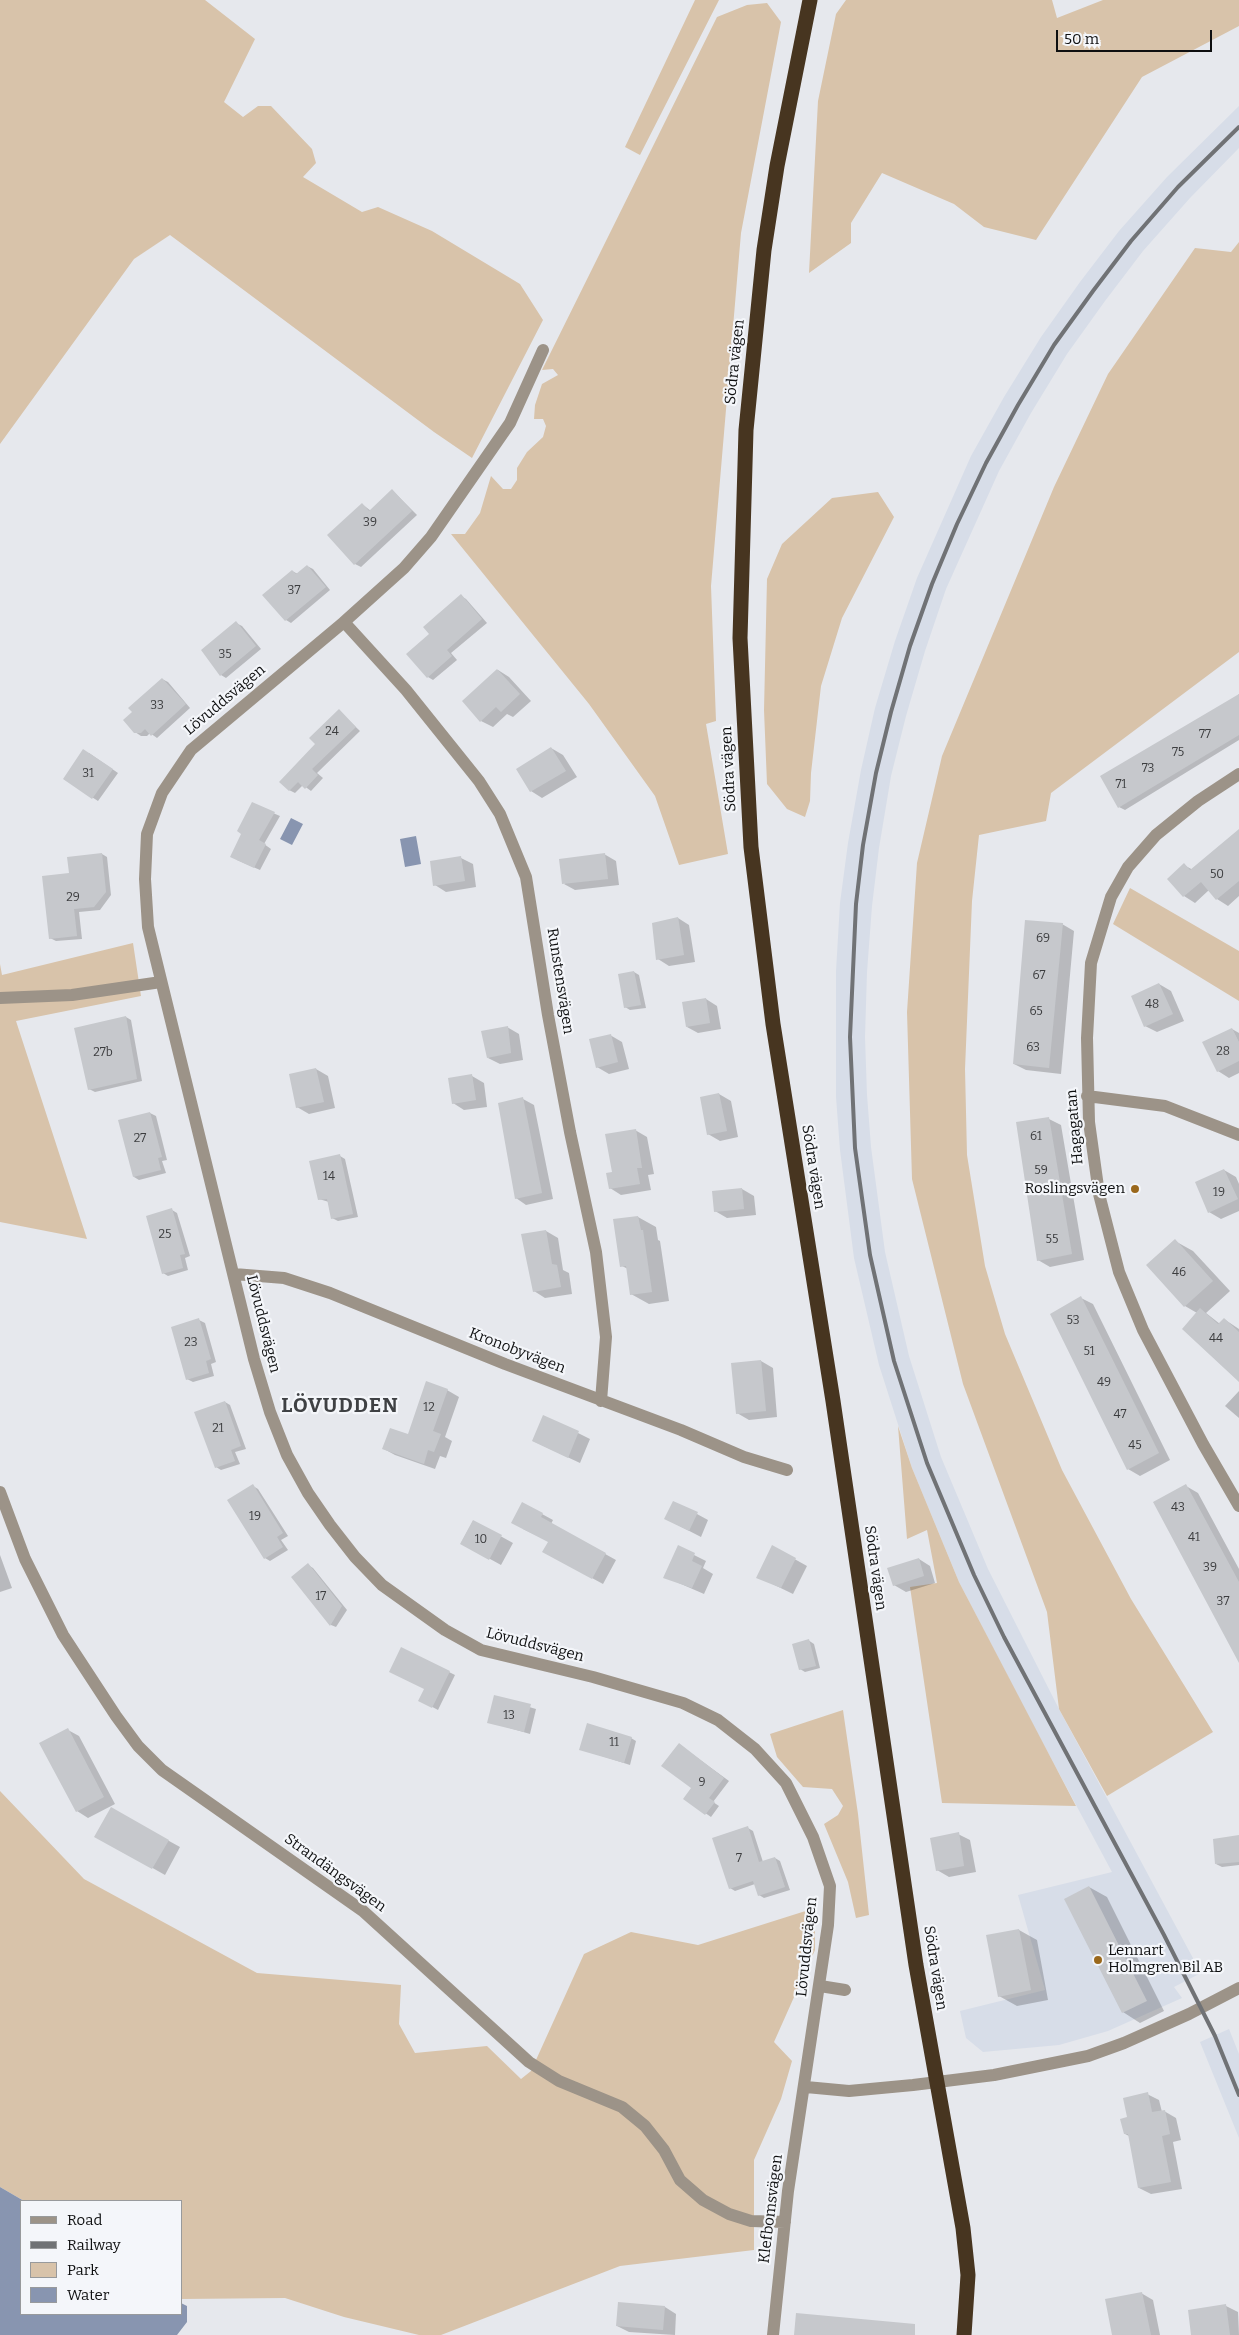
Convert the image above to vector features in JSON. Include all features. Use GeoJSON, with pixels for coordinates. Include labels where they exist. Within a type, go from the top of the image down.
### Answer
{"type":"FeatureCollection","features":[{"type":"Feature","properties":{"kind":"highway","name":"Södra vägen"},"geometry":{"type":"LineString","coordinates":[[810,0],[777,166],[764,250],[746,430],[740,638],[751,847],[773,1024],[833,1401],[916,1965],[964,2238],[968,2275],[964,2335]]}},
{"type":"Feature","properties":{"kind":"street","name":"Lövuddsvägen"},"geometry":{"type":"LineString","coordinates":[[543,350],[510,424],[431,537],[404,568],[344,622],[191,750],[162,793],[147,834],[145,879],[148,927],[254,1359],[270,1412],[287,1455],[308,1493],[355,1557],[382,1585],[445,1630],[481,1650],[593,1676],[692,1707],[718,1720],[755,1749],[786,1782],[813,1837],[830,1886],[828,1925],[806,2087]]}},
{"type":"Feature","properties":{"kind":"street","name":"Runstensvägen"},"geometry":{"type":"LineString","coordinates":[[344,622],[406,690],[479,781],[500,814],[526,877],[550,1024],[596,1252],[606,1337],[601,1401]]}},
{"type":"Feature","properties":{"kind":"street","name":"Hagagatan"},"geometry":{"type":"LineString","coordinates":[[1239,774],[1198,802],[1156,835],[1128,867],[1111,897],[1092,964],[1086,1038],[1087,1096],[1099,1194],[1119,1272],[1143,1330],[1203,1444],[1239,1506]]}},
{"type":"Feature","properties":{"kind":"street"},"geometry":{"type":"LineString","coordinates":[[0,998],[72,995],[160,982]]}},
{"type":"Feature","properties":{"kind":"street"},"geometry":{"type":"LineString","coordinates":[[1087,1096],[1166,1106],[1239,1135]]}},
{"type":"Feature","properties":{"kind":"street","name":"Kronobyvägen"},"geometry":{"type":"LineString","coordinates":[[234,1274],[284,1278],[321,1290],[601,1401],[681,1430],[744,1457],[787,1470]]}},
{"type":"Feature","properties":{"kind":"street","name":"Strandängsvägen"},"geometry":{"type":"LineString","coordinates":[[0,1492],[24,1559],[63,1635],[138,1746],[162,1770],[364,1911],[528,2062],[559,2082],[622,2107],[645,2126],[664,2150],[680,2180],[703,2200],[729,2214],[750,2221],[785,2222]]}},
{"type":"Feature","properties":{"kind":"street"},"geometry":{"type":"LineString","coordinates":[[820,1986],[845,1990]]}},
{"type":"Feature","properties":{"kind":"street"},"geometry":{"type":"LineString","coordinates":[[806,2087],[849,2091],[937,2082],[994,2075],[1088,2056],[1189,2014],[1239,1988]]}},
{"type":"Feature","properties":{"kind":"street","name":"Klefbomsvägen"},"geometry":{"type":"LineString","coordinates":[[773,2335],[785,2222],[806,2087]]}},
{"type":"Feature","properties":{"kind":"shaded area"},"geometry":{"type":"Polygon","coordinates":[[[1239,106],[1239,148],[1190,198],[1143,251],[1105,301],[1067,354],[999,471],[946,589],[925,651],[891,776],[879,848],[867,972],[865,1037],[867,1095],[871,1147],[885,1252],[909,1356],[941,1457],[988,1569],[1059,1709],[1201,1973],[1174,1987],[1182,1998],[1108,2031],[1059,2045],[983,2052],[966,2038],[960,2011],[1045,1990],[1018,1895],[1112,1872],[959,1582],[912,1468],[879,1365],[854,1258],[840,1150],[836,1097],[836,971],[840,903],[861,770],[875,708],[895,641],[917,578],[971,456],[1041,337],[1119,231],[1167,177],[1239,106]]]}},
{"type":"Feature","properties":{"kind":"shaded area"},"geometry":{"type":"Polygon","coordinates":[[[1229,2029],[1239,2054],[1239,2138],[1200,2042],[1229,2029]]]}},
{"type":"Feature","properties":{"kind":"green space"},"geometry":{"type":"Polygon","coordinates":[[[0,0],[205,0],[255,39],[224,102],[243,117],[258,106],[271,106],[312,149],[316,163],[303,177],[362,212],[378,207],[432,231],[520,284],[543,320],[472,458],[434,432],[170,235],[134,259],[0,444],[0,0]]]}},
{"type":"Feature","properties":{"kind":"green space"},"geometry":{"type":"Polygon","coordinates":[[[695,0],[719,0],[640,155],[625,147],[695,0]]]}},
{"type":"Feature","properties":{"kind":"green space"},"geometry":{"type":"Polygon","coordinates":[[[846,0],[1052,0],[1057,18],[1103,0],[1239,0],[1239,26],[1142,77],[1036,240],[984,227],[954,204],[882,173],[851,223],[851,243],[809,273],[818,101],[836,14],[846,0]]]}},
{"type":"Feature","properties":{"kind":"green space"},"geometry":{"type":"Polygon","coordinates":[[[767,3],[781,22],[741,233],[711,586],[716,721],[706,724],[728,854],[679,865],[655,796],[589,704],[451,534],[465,534],[480,513],[491,476],[503,489],[511,489],[517,480],[517,468],[527,452],[543,437],[546,426],[543,419],[534,419],[535,405],[542,384],[558,375],[553,369],[542,370],[717,17],[747,5],[767,3]]]}},
{"type":"Feature","properties":{"kind":"green space"},"geometry":{"type":"Polygon","coordinates":[[[1239,242],[1239,652],[1051,793],[1046,821],[979,835],[972,901],[965,1069],[967,1155],[985,1266],[1005,1334],[1062,1470],[1131,1599],[1213,1732],[1107,1796],[1059,1709],[1047,1612],[963,1384],[912,1179],[907,1012],[917,863],[942,756],[1054,487],[1108,374],[1195,248],[1231,252],[1239,242]]]}},
{"type":"Feature","properties":{"kind":"green space"},"geometry":{"type":"Polygon","coordinates":[[[878,492],[894,517],[842,618],[821,686],[811,773],[810,801],[805,817],[787,809],[767,784],[764,710],[767,579],[782,544],[832,498],[878,492]]]}},
{"type":"Feature","properties":{"kind":"green space"},"geometry":{"type":"Polygon","coordinates":[[[1130,888],[1239,951],[1239,1001],[1113,924],[1130,888]]]}},
{"type":"Feature","properties":{"kind":"green space"},"geometry":{"type":"Polygon","coordinates":[[[133,943],[141,996],[16,1021],[87,1239],[0,1222],[0,964],[2,975],[133,943]]]}},
{"type":"Feature","properties":{"kind":"green space"},"geometry":{"type":"Polygon","coordinates":[[[898,1426],[912,1468],[959,1582],[1076,1806],[942,1803],[910,1587],[937,1583],[927,1530],[907,1539],[898,1426]]]}},
{"type":"Feature","properties":{"kind":"green space"},"geometry":{"type":"Polygon","coordinates":[[[843,1710],[858,1814],[869,1915],[856,1918],[848,1882],[824,1824],[838,1815],[843,1806],[832,1789],[803,1787],[777,1757],[770,1734],[843,1710]]]}},
{"type":"Feature","properties":{"kind":"green space"},"geometry":{"type":"Polygon","coordinates":[[[0,1791],[84,1879],[257,1973],[401,1985],[399,2024],[415,2053],[487,2046],[521,2079],[531,2071],[584,1954],[631,1932],[698,1945],[815,1908],[815,1950],[774,2042],[792,2061],[781,2099],[754,2160],[754,2250],[620,2266],[441,2335],[419,2335],[344,2317],[285,2298],[182,2299],[182,2200],[22,2200],[0,2187],[0,1791]]]}},
{"type":"Feature","properties":{"kind":"water"},"geometry":{"type":"Polygon","coordinates":[[[291,818],[303,824],[292,845],[280,839],[291,818]]]}},
{"type":"Feature","properties":{"kind":"water"},"geometry":{"type":"Polygon","coordinates":[[[416,836],[421,864],[405,867],[400,839],[416,836]]]}},
{"type":"Feature","properties":{"kind":"water"},"geometry":{"type":"Polygon","coordinates":[[[0,2187],[22,2200],[20,2200],[20,2315],[182,2315],[182,2304],[187,2306],[187,2322],[177,2335],[0,2335],[0,2187]]]}},
{"type":"Feature","properties":{"kind":"building"},"geometry":{"type":"Polygon","coordinates":[[[392,489],[412,511],[354,565],[327,535],[362,503],[369,511],[392,489]]]}},
{"type":"Feature","properties":{"kind":"building"},"geometry":{"type":"Polygon","coordinates":[[[307,565],[326,587],[285,621],[262,595],[292,570],[296,574],[307,565]]]}},
{"type":"Feature","properties":{"kind":"building"},"geometry":{"type":"Polygon","coordinates":[[[461,594],[482,619],[447,650],[452,656],[427,678],[406,654],[429,634],[423,627],[461,594]]]}},
{"type":"Feature","properties":{"kind":"building"},"geometry":{"type":"Polygon","coordinates":[[[236,621],[256,646],[220,676],[201,650],[236,621]]]}},
{"type":"Feature","properties":{"kind":"building"},"geometry":{"type":"Polygon","coordinates":[[[497,669],[520,694],[501,712],[496,707],[480,722],[462,701],[497,669]]]}},
{"type":"Feature","properties":{"kind":"building"},"geometry":{"type":"Polygon","coordinates":[[[162,678],[186,704],[151,736],[145,729],[141,733],[134,733],[123,720],[132,712],[128,708],[162,678]]]}},
{"type":"Feature","properties":{"kind":"building"},"geometry":{"type":"Polygon","coordinates":[[[1239,694],[1239,735],[1118,808],[1100,776],[1239,694]]]}},
{"type":"Feature","properties":{"kind":"building"},"geometry":{"type":"Polygon","coordinates":[[[339,709],[356,727],[312,769],[318,775],[305,789],[298,782],[289,791],[279,782],[315,744],[309,738],[339,709]]]}},
{"type":"Feature","properties":{"kind":"building"},"geometry":{"type":"Polygon","coordinates":[[[551,747],[566,771],[530,792],[516,769],[551,747]]]}},
{"type":"Feature","properties":{"kind":"building"},"geometry":{"type":"Polygon","coordinates":[[[83,749],[113,769],[92,799],[63,779],[83,749]]]}},
{"type":"Feature","properties":{"kind":"building"},"geometry":{"type":"Polygon","coordinates":[[[252,802],[275,812],[259,840],[266,844],[254,868],[230,857],[241,834],[237,831],[252,802]]]}},
{"type":"Feature","properties":{"kind":"building"},"geometry":{"type":"Polygon","coordinates":[[[1239,829],[1239,881],[1216,900],[1201,882],[1183,897],[1167,879],[1184,863],[1190,870],[1239,829]]]}},
{"type":"Feature","properties":{"kind":"building"},"geometry":{"type":"Polygon","coordinates":[[[102,853],[106,892],[94,907],[74,909],[77,936],[49,939],[42,876],[69,873],[67,857],[102,853]]]}},
{"type":"Feature","properties":{"kind":"building"},"geometry":{"type":"Polygon","coordinates":[[[605,853],[608,879],[562,884],[559,859],[605,853]]]}},
{"type":"Feature","properties":{"kind":"building"},"geometry":{"type":"Polygon","coordinates":[[[461,856],[465,881],[433,886],[430,861],[461,856]]]}},
{"type":"Feature","properties":{"kind":"building"},"geometry":{"type":"Polygon","coordinates":[[[678,917],[684,955],[656,960],[652,923],[678,917]]]}},
{"type":"Feature","properties":{"kind":"building"},"geometry":{"type":"Polygon","coordinates":[[[1025,920],[1063,923],[1049,1068],[1013,1064],[1025,920]]]}},
{"type":"Feature","properties":{"kind":"building"},"geometry":{"type":"Polygon","coordinates":[[[634,971],[641,1005],[624,1008],[618,974],[634,971]]]}},
{"type":"Feature","properties":{"kind":"building"},"geometry":{"type":"Polygon","coordinates":[[[1159,983],[1173,1014],[1144,1027],[1131,996],[1159,983]]]}},
{"type":"Feature","properties":{"kind":"building"},"geometry":{"type":"Polygon","coordinates":[[[706,998],[710,1023],[686,1027],[682,1002],[706,998]]]}},
{"type":"Feature","properties":{"kind":"building"},"geometry":{"type":"Polygon","coordinates":[[[126,1016],[137,1079],[88,1090],[74,1028],[126,1016]]]}},
{"type":"Feature","properties":{"kind":"building"},"geometry":{"type":"Polygon","coordinates":[[[508,1026],[511,1053],[487,1058],[481,1031],[508,1026]]]}},
{"type":"Feature","properties":{"kind":"building"},"geometry":{"type":"Polygon","coordinates":[[[1232,1028],[1239,1042],[1239,1061],[1217,1072],[1202,1042],[1232,1028]]]}},
{"type":"Feature","properties":{"kind":"building"},"geometry":{"type":"Polygon","coordinates":[[[611,1034],[618,1062],[596,1068],[589,1039],[611,1034]]]}},
{"type":"Feature","properties":{"kind":"building"},"geometry":{"type":"Polygon","coordinates":[[[316,1068],[324,1102],[296,1108],[289,1074],[316,1068]]]}},
{"type":"Feature","properties":{"kind":"building"},"geometry":{"type":"Polygon","coordinates":[[[472,1074],[476,1100],[452,1104],[448,1078],[472,1074]]]}},
{"type":"Feature","properties":{"kind":"building"},"geometry":{"type":"Polygon","coordinates":[[[719,1093],[727,1131],[707,1135],[700,1097],[719,1093]]]}},
{"type":"Feature","properties":{"kind":"building"},"geometry":{"type":"Polygon","coordinates":[[[523,1097],[542,1193],[515,1199],[498,1103],[523,1097]]]}},
{"type":"Feature","properties":{"kind":"building"},"geometry":{"type":"Polygon","coordinates":[[[150,1112],[162,1157],[158,1158],[161,1170],[133,1177],[118,1120],[150,1112]]]}},
{"type":"Feature","properties":{"kind":"building"},"geometry":{"type":"Polygon","coordinates":[[[1049,1117],[1072,1254],[1037,1261],[1016,1122],[1049,1117]]]}},
{"type":"Feature","properties":{"kind":"building"},"geometry":{"type":"Polygon","coordinates":[[[636,1129],[642,1168],[637,1168],[640,1184],[609,1189],[606,1173],[612,1172],[605,1134],[636,1129]]]}},
{"type":"Feature","properties":{"kind":"building"},"geometry":{"type":"Polygon","coordinates":[[[340,1154],[353,1214],[331,1219],[327,1199],[318,1200],[309,1161],[340,1154]]]}},
{"type":"Feature","properties":{"kind":"building"},"geometry":{"type":"Polygon","coordinates":[[[1224,1169],[1238,1199],[1208,1213],[1195,1182],[1224,1169]]]}},
{"type":"Feature","properties":{"kind":"building"},"geometry":{"type":"Polygon","coordinates":[[[742,1188],[744,1209],[714,1212],[712,1191],[742,1188]]]}},
{"type":"Feature","properties":{"kind":"building"},"geometry":{"type":"Polygon","coordinates":[[[172,1208],[185,1254],[180,1255],[183,1268],[162,1274],[146,1216],[172,1208]]]}},
{"type":"Feature","properties":{"kind":"building"},"geometry":{"type":"Polygon","coordinates":[[[638,1216],[641,1230],[643,1230],[652,1292],[630,1295],[626,1266],[620,1267],[613,1219],[638,1216]]]}},
{"type":"Feature","properties":{"kind":"building"},"geometry":{"type":"Polygon","coordinates":[[[546,1230],[552,1264],[557,1265],[561,1287],[533,1292],[521,1234],[546,1230]]]}},
{"type":"Feature","properties":{"kind":"building"},"geometry":{"type":"Polygon","coordinates":[[[1175,1239],[1213,1281],[1184,1307],[1146,1265],[1175,1239]]]}},
{"type":"Feature","properties":{"kind":"building"},"geometry":{"type":"Polygon","coordinates":[[[1081,1296],[1159,1453],[1127,1470],[1050,1314],[1081,1296]]]}},
{"type":"Feature","properties":{"kind":"building"},"geometry":{"type":"Polygon","coordinates":[[[1200,1308],[1218,1324],[1224,1318],[1239,1332],[1239,1382],[1182,1329],[1200,1308]]]}},
{"type":"Feature","properties":{"kind":"building"},"geometry":{"type":"Polygon","coordinates":[[[199,1318],[211,1359],[206,1361],[209,1373],[186,1380],[171,1327],[199,1318]]]}},
{"type":"Feature","properties":{"kind":"building"},"geometry":{"type":"Polygon","coordinates":[[[761,1360],[766,1411],[736,1414],[731,1363],[761,1360]]]}},
{"type":"Feature","properties":{"kind":"building"},"geometry":{"type":"Polygon","coordinates":[[[426,1381],[448,1389],[433,1431],[441,1434],[434,1452],[428,1450],[424,1464],[382,1449],[390,1428],[408,1434],[426,1381]]]}},
{"type":"Feature","properties":{"kind":"building"},"geometry":{"type":"Polygon","coordinates":[[[225,1401],[241,1446],[231,1450],[235,1461],[215,1468],[194,1412],[225,1401]]]}},
{"type":"Feature","properties":{"kind":"building"},"geometry":{"type":"Polygon","coordinates":[[[543,1415],[579,1431],[568,1458],[532,1441],[543,1415]]]}},
{"type":"Feature","properties":{"kind":"building"},"geometry":{"type":"Polygon","coordinates":[[[253,1484],[283,1533],[277,1537],[283,1547],[264,1559],[227,1500],[253,1484]]]}},
{"type":"Feature","properties":{"kind":"building"},"geometry":{"type":"Polygon","coordinates":[[[1186,1484],[1239,1582],[1239,1663],[1153,1502],[1186,1484]]]}},
{"type":"Feature","properties":{"kind":"building"},"geometry":{"type":"Polygon","coordinates":[[[673,1501],[698,1512],[689,1531],[664,1519],[673,1501]]]}},
{"type":"Feature","properties":{"kind":"building"},"geometry":{"type":"Polygon","coordinates":[[[522,1502],[543,1513],[541,1517],[606,1553],[592,1579],[542,1552],[548,1542],[511,1523],[522,1502]]]}},
{"type":"Feature","properties":{"kind":"building"},"geometry":{"type":"Polygon","coordinates":[[[473,1520],[502,1535],[489,1560],[460,1544],[473,1520]]]}},
{"type":"Feature","properties":{"kind":"building"},"geometry":{"type":"Polygon","coordinates":[[[678,1545],[695,1553],[692,1561],[702,1566],[692,1588],[663,1578],[678,1545]]]}},
{"type":"Feature","properties":{"kind":"building"},"geometry":{"type":"Polygon","coordinates":[[[772,1545],[796,1558],[781,1588],[756,1578],[772,1545]]]}},
{"type":"Feature","properties":{"kind":"building"},"geometry":{"type":"Polygon","coordinates":[[[919,1558],[924,1576],[893,1586],[887,1568],[919,1558]]]}},
{"type":"Feature","properties":{"kind":"building"},"geometry":{"type":"Polygon","coordinates":[[[308,1563],[342,1606],[330,1626],[291,1577],[308,1563]]]}},
{"type":"Feature","properties":{"kind":"building"},"geometry":{"type":"Polygon","coordinates":[[[809,1639],[816,1666],[799,1670],[792,1644],[809,1639]]]}},
{"type":"Feature","properties":{"kind":"building"},"geometry":{"type":"Polygon","coordinates":[[[401,1647],[450,1671],[432,1708],[418,1701],[424,1689],[389,1672],[401,1647]]]}},
{"type":"Feature","properties":{"kind":"building"},"geometry":{"type":"Polygon","coordinates":[[[494,1695],[531,1704],[524,1732],[487,1723],[494,1695]]]}},
{"type":"Feature","properties":{"kind":"building"},"geometry":{"type":"Polygon","coordinates":[[[587,1723],[632,1737],[624,1763],[579,1750],[587,1723]]]}},
{"type":"Feature","properties":{"kind":"building"},"geometry":{"type":"Polygon","coordinates":[[[68,1728],[104,1797],[76,1812],[39,1743],[68,1728]]]}},
{"type":"Feature","properties":{"kind":"building"},"geometry":{"type":"Polygon","coordinates":[[[679,1743],[724,1778],[709,1798],[715,1802],[705,1815],[683,1799],[691,1788],[661,1766],[679,1743]]]}},
{"type":"Feature","properties":{"kind":"building"},"geometry":{"type":"Polygon","coordinates":[[[111,1807],[169,1840],[152,1869],[94,1837],[111,1807]]]}},
{"type":"Feature","properties":{"kind":"building"},"geometry":{"type":"Polygon","coordinates":[[[748,1826],[759,1862],[775,1857],[785,1887],[758,1896],[753,1881],[729,1889],[712,1838],[748,1826]]]}},
{"type":"Feature","properties":{"kind":"building"},"geometry":{"type":"Polygon","coordinates":[[[959,1832],[964,1866],[936,1871],[930,1838],[959,1832]]]}},
{"type":"Feature","properties":{"kind":"building"},"geometry":{"type":"Polygon","coordinates":[[[1239,1835],[1239,1862],[1215,1864],[1213,1839],[1239,1835]]]}},
{"type":"Feature","properties":{"kind":"building"},"geometry":{"type":"Polygon","coordinates":[[[1089,1886],[1147,2001],[1122,2013],[1064,1899],[1089,1886]]]}},
{"type":"Feature","properties":{"kind":"building"},"geometry":{"type":"Polygon","coordinates":[[[1019,1929],[1031,1990],[998,1997],[986,1935],[1019,1929]]]}},
{"type":"Feature","properties":{"kind":"building"},"geometry":{"type":"Polygon","coordinates":[[[1148,2092],[1152,2112],[1165,2110],[1170,2134],[1162,2136],[1171,2182],[1138,2188],[1128,2134],[1124,2134],[1120,2119],[1127,2117],[1123,2098],[1148,2092]]]}},
{"type":"Feature","properties":{"kind":"building"},"geometry":{"type":"Polygon","coordinates":[[[1142,2292],[1151,2335],[1112,2335],[1105,2299],[1142,2292]]]}},
{"type":"Feature","properties":{"kind":"building"},"geometry":{"type":"Polygon","coordinates":[[[618,2302],[665,2306],[663,2330],[616,2326],[618,2302]]]}},
{"type":"Feature","properties":{"kind":"building"},"geometry":{"type":"Polygon","coordinates":[[[1226,2304],[1230,2335],[1191,2335],[1188,2310],[1226,2304]]]}},
{"type":"Feature","properties":{"kind":"building"},"geometry":{"type":"Polygon","coordinates":[[[796,2313],[915,2324],[915,2335],[794,2335],[796,2313]]]}},
{"type":"Feature","properties":{"kind":"railway"},"geometry":{"type":"LineString","coordinates":[[1239,127],[1178,187],[1131,241],[1054,345],[986,463],[957,524],[932,584],[910,646],[876,773],[863,845],[856,904],[850,1037],[855,1148],[870,1255],[894,1361],[927,1463],[974,1575],[1004,1637],[1164,1935],[1215,2036],[1239,2095]]}},
{"type":"Feature","properties":{"kind":"place","name":"Roslingsvägen"},"geometry":{"type":"Point","coordinates":[1135,1189]}},
{"type":"Feature","properties":{"kind":"place","name":"Lennart Holmgren Bil AB"},"geometry":{"type":"Point","coordinates":[1098,1960]}},
{"type":"Feature","properties":{"kind":"district","name":"LÖVUDDEN"},"geometry":{"type":"Point","coordinates":[340,1406]}}]}
